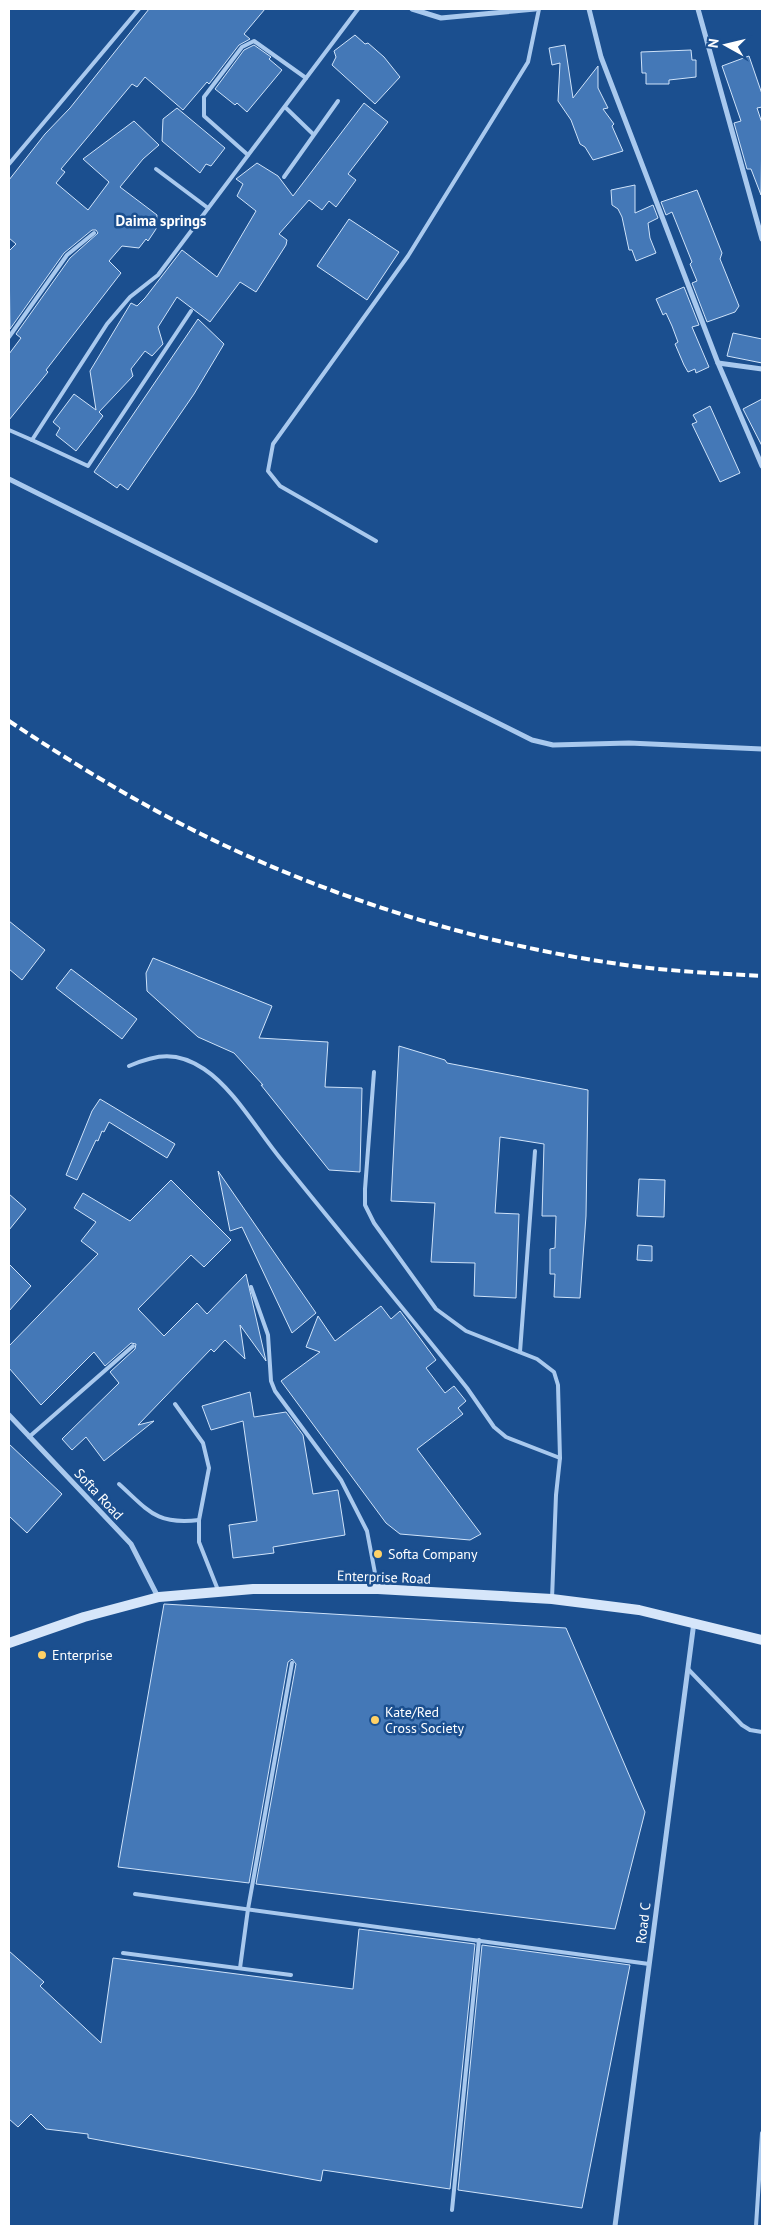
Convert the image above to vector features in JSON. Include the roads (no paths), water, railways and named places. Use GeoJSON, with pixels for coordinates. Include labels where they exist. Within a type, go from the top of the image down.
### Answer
{"type":"FeatureCollection","features":[{"type":"Feature","properties":{"kind":"main road","name":"Enterprise Road"},"geometry":{"type":"LineString","coordinates":[[9,1643],[84,1617],[159,1597],[253,1588],[378,1588],[552,1599],[639,1610],[762,1640]]}},
{"type":"Feature","properties":{"kind":"street"},"geometry":{"type":"LineString","coordinates":[[412,9],[441,18],[535,9]]}},
{"type":"Feature","properties":{"kind":"street"},"geometry":{"type":"LineString","coordinates":[[589,9],[601,57],[718,363],[762,466]]}},
{"type":"Feature","properties":{"kind":"street"},"geometry":{"type":"LineString","coordinates":[[698,9],[762,239]]}},
{"type":"Feature","properties":{"kind":"street"},"geometry":{"type":"LineString","coordinates":[[718,363],[762,369]]}},
{"type":"Feature","properties":{"kind":"street"},"geometry":{"type":"LineString","coordinates":[[9,479],[532,740],[553,745],[629,743],[762,749]]}},
{"type":"Feature","properties":{"kind":"street","name":"Softa Road"},"geometry":{"type":"LineString","coordinates":[[9,1415],[131,1544],[159,1597]]}},
{"type":"Feature","properties":{"kind":"street","name":"Road C"},"geometry":{"type":"LineString","coordinates":[[615,2226],[694,1622]]}},
{"type":"Feature","properties":{"kind":"lane"},"geometry":{"type":"LineString","coordinates":[[9,164],[139,9]]}},
{"type":"Feature","properties":{"kind":"lane"},"geometry":{"type":"LineString","coordinates":[[32,440],[107,324],[130,297],[158,276],[358,9]]}},
{"type":"Feature","properties":{"kind":"lane"},"geometry":{"type":"LineString","coordinates":[[376,541],[280,486],[268,471],[274,444],[408,256],[528,62],[539,9]]}},
{"type":"Feature","properties":{"kind":"lane"},"geometry":{"type":"LineString","coordinates":[[248,155],[204,116],[204,97],[242,47],[254,41],[306,78]]}},
{"type":"Feature","properties":{"kind":"lane"},"geometry":{"type":"LineString","coordinates":[[284,177],[338,101]]}},
{"type":"Feature","properties":{"kind":"lane"},"geometry":{"type":"LineString","coordinates":[[284,107],[313,134]]}},
{"type":"Feature","properties":{"kind":"lane"},"geometry":{"type":"LineString","coordinates":[[156,169],[208,208]]}},
{"type":"Feature","properties":{"kind":"lane"},"geometry":{"type":"LineString","coordinates":[[9,337],[67,255],[94,233]]}},
{"type":"Feature","properties":{"kind":"lane"},"geometry":{"type":"LineString","coordinates":[[9,430],[88,466],[191,311]]}},
{"type":"Feature","properties":{"kind":"lane"},"geometry":{"type":"LineString","coordinates":[[129,1066],[151,1056],[169,1055],[204,1069],[240,1104],[279,1156],[467,1388],[494,1427],[512,1440],[560,1458]]}},
{"type":"Feature","properties":{"kind":"lane"},"geometry":{"type":"LineString","coordinates":[[374,1072],[365,1189],[366,1205],[374,1223],[436,1309],[466,1331],[537,1359],[554,1372],[558,1385],[560,1458],[556,1496],[552,1599]]}},
{"type":"Feature","properties":{"kind":"lane"},"geometry":{"type":"LineString","coordinates":[[520,1352],[535,1151]]}},
{"type":"Feature","properties":{"kind":"lane"},"geometry":{"type":"LineString","coordinates":[[251,1287],[268,1335],[273,1386],[341,1480],[368,1531],[378,1588]]}},
{"type":"Feature","properties":{"kind":"lane"},"geometry":{"type":"LineString","coordinates":[[29,1437],[133,1346]]}},
{"type":"Feature","properties":{"kind":"lane"},"geometry":{"type":"LineString","coordinates":[[175,1404],[203,1443],[209,1468],[199,1520],[199,1542],[218,1592]]}},
{"type":"Feature","properties":{"kind":"lane"},"geometry":{"type":"LineString","coordinates":[[119,1484],[154,1516],[181,1522],[199,1520]]}},
{"type":"Feature","properties":{"kind":"lane"},"geometry":{"type":"LineString","coordinates":[[240,1968],[248,1909],[292,1663]]}},
{"type":"Feature","properties":{"kind":"lane"},"geometry":{"type":"LineString","coordinates":[[688,1669],[742,1725],[750,1730],[762,1732]]}},
{"type":"Feature","properties":{"kind":"lane"},"geometry":{"type":"LineString","coordinates":[[135,1894],[649,1964]]}},
{"type":"Feature","properties":{"kind":"lane"},"geometry":{"type":"LineString","coordinates":[[452,2210],[479,1940]]}},
{"type":"Feature","properties":{"kind":"lane"},"geometry":{"type":"LineString","coordinates":[[123,1953],[291,1975]]}},
{"type":"Feature","properties":{"kind":"lane"},"geometry":{"type":"LineString","coordinates":[[756,2226],[762,2133]]}},
{"type":"Feature","properties":{"kind":"railway"},"geometry":{"type":"LineString","coordinates":[[9,721],[103,780],[201,834],[253,859],[363,902],[477,936],[592,960],[649,968],[762,976]]}},
{"type":"Feature","properties":{"kind":"place","name":"Softa Company"},"geometry":{"type":"Point","coordinates":[378,1554]}},
{"type":"Feature","properties":{"kind":"place","name":"Enterprise"},"geometry":{"type":"Point","coordinates":[42,1655]}},
{"type":"Feature","properties":{"kind":"place","name":"Kate/Red Cross Society"},"geometry":{"type":"Point","coordinates":[375,1720]}},
{"type":"Feature","properties":{"kind":"district","name":"Daima springs"},"geometry":{"type":"Point","coordinates":[161,220]}}]}
